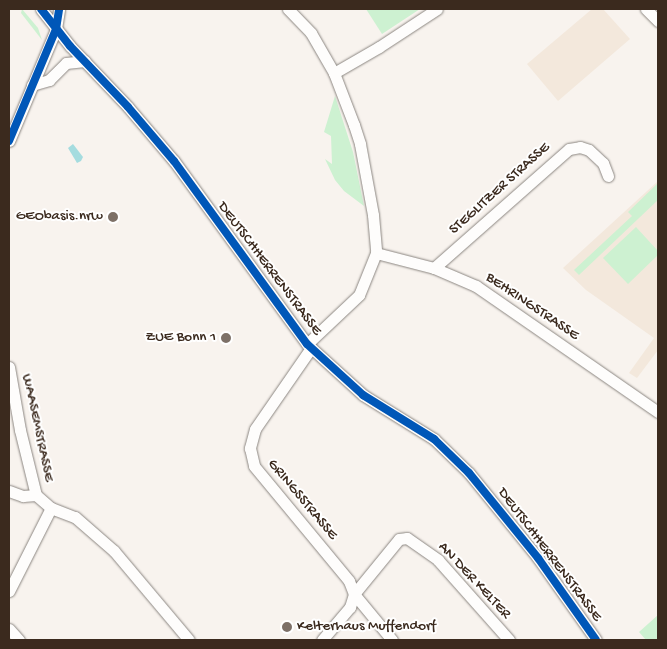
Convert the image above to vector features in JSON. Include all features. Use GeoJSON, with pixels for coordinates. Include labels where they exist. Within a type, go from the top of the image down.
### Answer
{"type":"FeatureCollection","features":[{"type":"Feature","properties":{"kind":"street","name":"DEUTSCHHERRENSTRASSE"},"geometry":{"type":"LineString","coordinates":[[41,9],[56,29],[144,125],[174,161],[309,346],[363,395],[434,439],[469,473],[538,558],[596,640]]}},
{"type":"Feature","properties":{"kind":"street"},"geometry":{"type":"LineString","coordinates":[[9,141],[56,29],[59,9]]}},
{"type":"Feature","properties":{"kind":"street"},"geometry":{"type":"LineString","coordinates":[[288,9],[310,34],[334,72],[360,144],[373,215],[376,253]]}},
{"type":"Feature","properties":{"kind":"street"},"geometry":{"type":"LineString","coordinates":[[334,72],[379,48],[437,9]]}},
{"type":"Feature","properties":{"kind":"street"},"geometry":{"type":"LineString","coordinates":[[646,9],[658,21]]}},
{"type":"Feature","properties":{"kind":"street"},"geometry":{"type":"LineString","coordinates":[[32,85],[49,80],[66,63],[85,61]]}},
{"type":"Feature","properties":{"kind":"street","name":"STEGLITZER STRASSE"},"geometry":{"type":"LineString","coordinates":[[434,268],[568,149],[580,147],[592,152],[603,163],[608,176]]}},
{"type":"Feature","properties":{"kind":"street","name":"GRINGSSTRASSE"},"geometry":{"type":"LineString","coordinates":[[376,253],[359,295],[309,346],[254,429],[250,448],[254,466],[349,581],[354,594],[392,640]]}},
{"type":"Feature","properties":{"kind":"street","name":"BEHRINGSTRASSE"},"geometry":{"type":"LineString","coordinates":[[376,253],[434,268],[476,286],[658,412]]}},
{"type":"Feature","properties":{"kind":"street","name":"WAASEMSTRASSE"},"geometry":{"type":"LineString","coordinates":[[9,368],[22,439],[36,495]]}},
{"type":"Feature","properties":{"kind":"street"},"geometry":{"type":"LineString","coordinates":[[9,491],[23,496],[36,495],[51,508],[75,517],[114,551],[187,640]]}},
{"type":"Feature","properties":{"kind":"street"},"geometry":{"type":"LineString","coordinates":[[9,591],[51,508]]}},
{"type":"Feature","properties":{"kind":"street","name":"AN DER KELTER"},"geometry":{"type":"LineString","coordinates":[[354,594],[399,539],[408,538],[438,560],[509,640]]}},
{"type":"Feature","properties":{"kind":"street"},"geometry":{"type":"LineString","coordinates":[[322,640],[350,607],[354,594]]}},
{"type":"Feature","properties":{"kind":"street"},"geometry":{"type":"LineString","coordinates":[[9,629],[19,640]]}},
{"type":"Feature","properties":{"kind":"shaded area"},"geometry":{"type":"Polygon","coordinates":[[[592,9],[603,9],[630,39],[558,101],[527,64],[592,9]]]}},
{"type":"Feature","properties":{"kind":"shaded area"},"geometry":{"type":"Polygon","coordinates":[[[658,181],[658,350],[637,378],[629,373],[654,338],[586,290],[563,268],[658,181]]]}},
{"type":"Feature","properties":{"kind":"green space"},"geometry":{"type":"Polygon","coordinates":[[[22,9],[38,28],[42,40],[21,13],[22,9]]]}},
{"type":"Feature","properties":{"kind":"green space"},"geometry":{"type":"Polygon","coordinates":[[[366,9],[420,9],[382,34],[366,9]]]}},
{"type":"Feature","properties":{"kind":"green space"},"geometry":{"type":"Polygon","coordinates":[[[335,96],[353,152],[364,206],[344,191],[335,180],[325,159],[332,164],[331,136],[324,132],[335,96]]]}},
{"type":"Feature","properties":{"kind":"green space"},"geometry":{"type":"Polygon","coordinates":[[[658,183],[658,200],[579,275],[574,270],[632,216],[628,212],[658,183]]]}},
{"type":"Feature","properties":{"kind":"green space"},"geometry":{"type":"Polygon","coordinates":[[[636,227],[658,251],[658,255],[628,284],[603,258],[636,227]]]}},
{"type":"Feature","properties":{"kind":"green space"},"geometry":{"type":"Polygon","coordinates":[[[658,615],[658,640],[646,640],[639,632],[658,615]]]}},
{"type":"Feature","properties":{"kind":"water"},"geometry":{"type":"Polygon","coordinates":[[[73,144],[83,157],[77,163],[68,148],[73,144]]]}},
{"type":"Feature","properties":{"kind":"cycle path"},"geometry":{"type":"LineString","coordinates":[[41,9],[70,46],[128,107],[174,161],[307,344],[363,395],[434,439],[469,473],[538,558],[596,640]]}},
{"type":"Feature","properties":{"kind":"cycle path"},"geometry":{"type":"LineString","coordinates":[[9,141],[56,29],[59,9]]}},
{"type":"Feature","properties":{"kind":"place","name":"GEObasis.nrw"},"geometry":{"type":"Point","coordinates":[113,217]}},
{"type":"Feature","properties":{"kind":"place","name":"ZUE Bonn 1"},"geometry":{"type":"Point","coordinates":[226,338]}},
{"type":"Feature","properties":{"kind":"place","name":"Kelterhaus Muffendorf"},"geometry":{"type":"Point","coordinates":[287,627]}}]}
